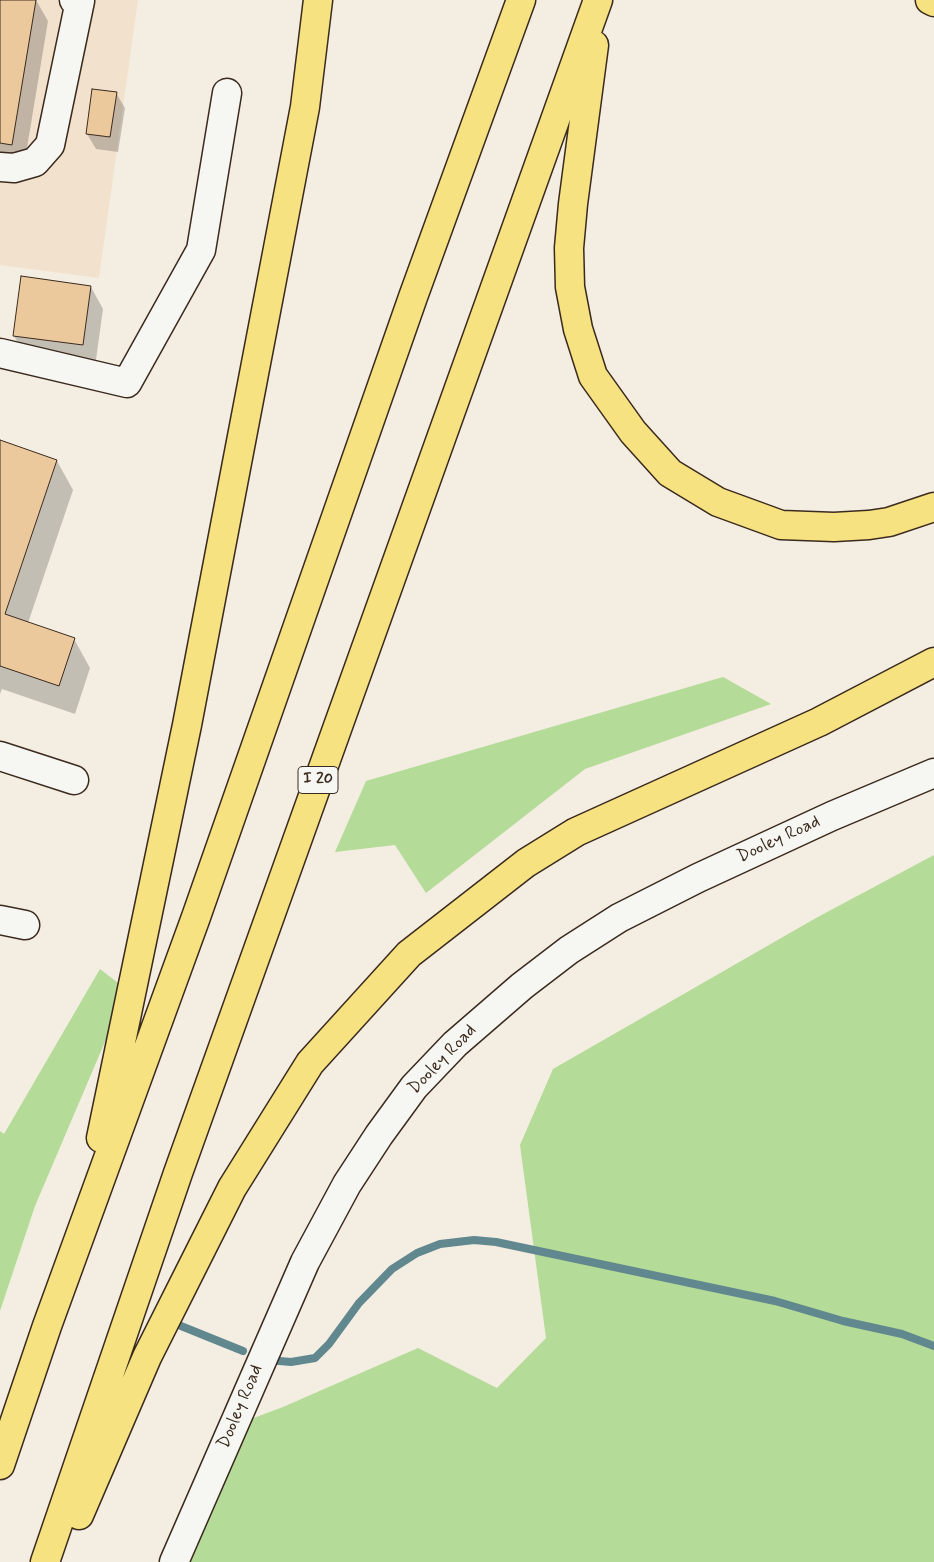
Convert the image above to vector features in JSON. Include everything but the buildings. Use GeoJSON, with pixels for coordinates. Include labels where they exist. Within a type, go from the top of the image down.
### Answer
{"type":"FeatureCollection","features":[{"type":"Feature","properties":{"kind":"highway"},"geometry":{"type":"LineString","coordinates":[[80,1235],[191,706],[305,107],[318,0]]}},
{"type":"Feature","properties":{"kind":"highway"},"geometry":{"type":"LineString","coordinates":[[0,1465],[80,1235],[196,917],[413,297],[521,0]]}},
{"type":"Feature","properties":{"kind":"highway"},"geometry":{"type":"LineString","coordinates":[[599,0],[579,149],[569,248],[570,287],[578,329],[593,376],[633,432],[670,473],[718,502],[781,525],[834,527],[889,522],[934,507]]}},
{"type":"Feature","properties":{"kind":"highway","name":"I 20"},"geometry":{"type":"LineString","coordinates":[[45,1562],[178,1173],[599,0]]}},
{"type":"Feature","properties":{"kind":"highway"},"geometry":{"type":"LineString","coordinates":[[930,0],[934,2]]}},
{"type":"Feature","properties":{"kind":"highway"},"geometry":{"type":"LineString","coordinates":[[58,1562],[147,1357],[232,1188],[310,1063],[389,974],[409,954],[551,847],[576,832],[819,722],[934,662]]}},
{"type":"Feature","properties":{"kind":"street"},"geometry":{"type":"LineString","coordinates":[[0,167],[14,168],[35,162],[50,146],[77,0]]}},
{"type":"Feature","properties":{"kind":"street"},"geometry":{"type":"LineString","coordinates":[[0,354],[127,383],[201,250],[227,93]]}},
{"type":"Feature","properties":{"kind":"street"},"geometry":{"type":"LineString","coordinates":[[0,756],[74,780]]}},
{"type":"Feature","properties":{"kind":"street","name":"Dooley Road"},"geometry":{"type":"LineString","coordinates":[[174,1562],[301,1271],[342,1193],[379,1135],[414,1087],[455,1044],[522,986],[569,950],[619,918],[832,816],[934,773]]}},
{"type":"Feature","properties":{"kind":"shaded area"},"geometry":{"type":"Polygon","coordinates":[[[0,0],[138,0],[99,278],[0,265],[0,0]]]}},
{"type":"Feature","properties":{"kind":"green space"},"geometry":{"type":"Polygon","coordinates":[[[723,677],[771,704],[585,769],[426,893],[395,845],[335,852],[366,781],[723,677]]]}},
{"type":"Feature","properties":{"kind":"green space"},"geometry":{"type":"Polygon","coordinates":[[[934,855],[934,1562],[174,1562],[235,1425],[283,1407],[418,1348],[497,1388],[546,1338],[520,1145],[553,1069],[816,918],[934,855]]]}},
{"type":"Feature","properties":{"kind":"green space"},"geometry":{"type":"Polygon","coordinates":[[[100,969],[127,990],[35,1206],[0,1311],[0,1131],[4,1134],[100,969]]]}},
{"type":"Feature","properties":{"kind":"waterway"},"geometry":{"type":"LineString","coordinates":[[268,1360],[291,1362],[315,1358],[329,1344],[359,1303],[392,1269],[417,1253],[440,1244],[474,1240],[496,1242],[775,1301],[843,1321],[902,1334],[934,1346]]}},
{"type":"Feature","properties":{"kind":"waterway"},"geometry":{"type":"LineString","coordinates":[[181,1326],[243,1351]]}}]}
